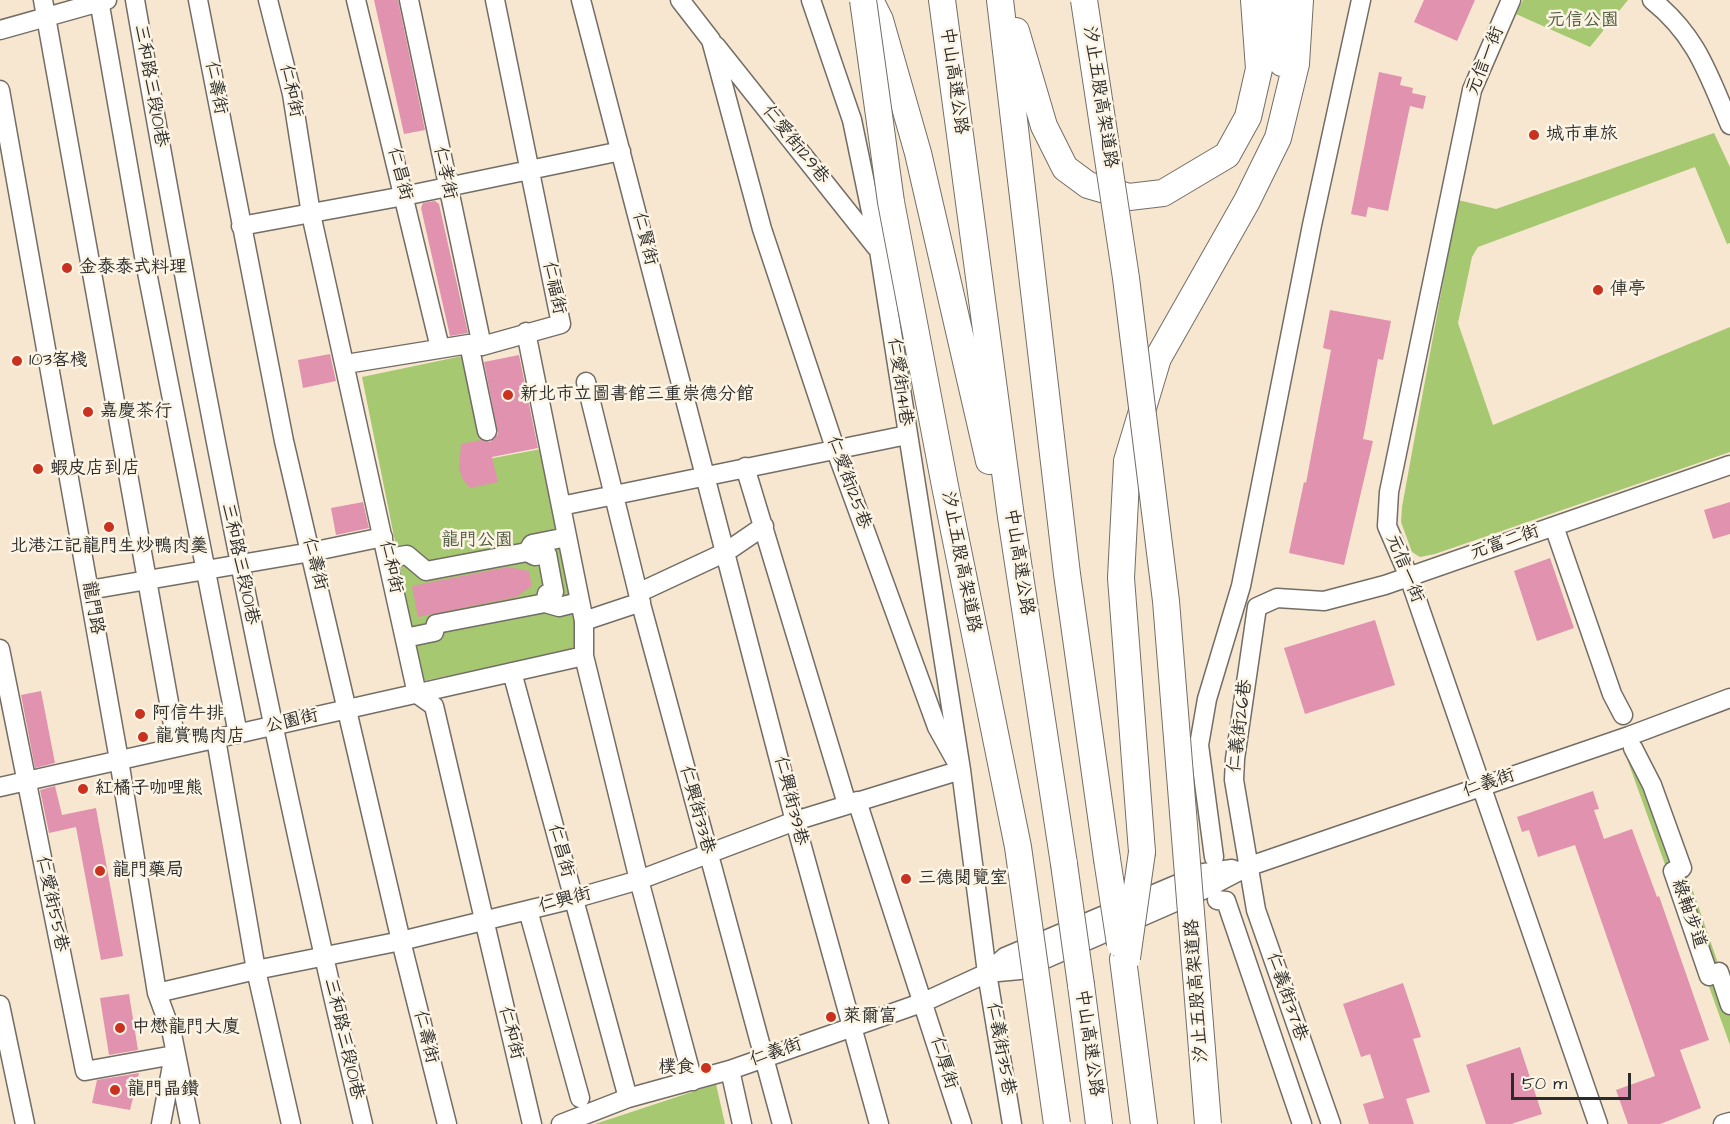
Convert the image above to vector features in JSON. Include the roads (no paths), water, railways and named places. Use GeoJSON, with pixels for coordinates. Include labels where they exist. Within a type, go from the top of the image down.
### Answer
{"type":"FeatureCollection","features":[{"type":"Feature","properties":{"kind":"highway","name":"汐止五股高架道路"},"geometry":{"type":"LineString","coordinates":[[863,0],[891,202],[1018,848],[1057,1124]]}},
{"type":"Feature","properties":{"kind":"highway"},"geometry":{"type":"LineString","coordinates":[[870,0],[880,20],[918,153],[1033,663]]}},
{"type":"Feature","properties":{"kind":"highway","name":"中山高速公路"},"geometry":{"type":"LineString","coordinates":[[942,0],[1010,506],[1064,864],[1099,1124]]}},
{"type":"Feature","properties":{"kind":"highway"},"geometry":{"type":"LineString","coordinates":[[1000,0],[1066,574],[1124,962],[1144,1124]]}},
{"type":"Feature","properties":{"kind":"highway"},"geometry":{"type":"LineString","coordinates":[[1007,0],[1044,126],[1065,168],[1088,185],[1129,197],[1163,193],[1227,155],[1248,117],[1259,69],[1254,0]]}},
{"type":"Feature","properties":{"kind":"highway","name":"汐止五股高架道路"},"geometry":{"type":"LineString","coordinates":[[1084,0],[1126,278],[1166,601],[1208,1124]]}},
{"type":"Feature","properties":{"kind":"highway"},"geometry":{"type":"LineString","coordinates":[[1266,164],[1278,114],[1282,70],[1282,30],[1278,0]]}},
{"type":"Feature","properties":{"kind":"highway"},"geometry":{"type":"LineString","coordinates":[[1124,962],[1142,852],[1121,578],[1127,461],[1158,358],[1266,164],[1278,138],[1296,64],[1300,0]]}},
{"type":"Feature","properties":{"kind":"street","name":"三和路三段101巷"},"geometry":{"type":"LineString","coordinates":[[135,0],[217,455],[239,564],[323,957],[363,1124]]}},
{"type":"Feature","properties":{"kind":"street","name":"仁壽街"},"geometry":{"type":"LineString","coordinates":[[198,0],[284,441],[349,709],[401,942],[447,1124]]}},
{"type":"Feature","properties":{"kind":"street","name":"仁和街"},"geometry":{"type":"LineString","coordinates":[[268,0],[292,94],[311,214],[346,364],[417,694],[434,706],[532,1124]]}},
{"type":"Feature","properties":{"kind":"street","name":"仁昌街"},"geometry":{"type":"LineString","coordinates":[[356,0],[440,348]]}},
{"type":"Feature","properties":{"kind":"street","name":"仁孝街"},"geometry":{"type":"LineString","coordinates":[[409,0],[447,188],[475,345],[487,431]]}},
{"type":"Feature","properties":{"kind":"street","name":"仁福街"},"geometry":{"type":"LineString","coordinates":[[495,0],[561,324],[526,332],[584,621],[584,656],[639,880],[693,1081]]}},
{"type":"Feature","properties":{"kind":"street","name":"仁賢街"},"geometry":{"type":"LineString","coordinates":[[581,0],[705,477]]}},
{"type":"Feature","properties":{"kind":"street","name":"仁愛街125巷"},"geometry":{"type":"LineString","coordinates":[[680,0],[711,40],[762,230],[835,448],[937,728],[961,770],[987,973]]}},
{"type":"Feature","properties":{"kind":"street","name":"仁愛街141巷"},"geometry":{"type":"LineString","coordinates":[[811,0],[852,120],[879,250],[961,770]]}},
{"type":"Feature","properties":{"kind":"street"},"geometry":{"type":"LineString","coordinates":[[1214,857],[1200,745],[1207,699],[1241,586],[1320,183],[1362,0]]}},
{"type":"Feature","properties":{"kind":"street","name":"元信一街"},"geometry":{"type":"LineString","coordinates":[[1511,0],[1472,90],[1389,492],[1387,526],[1409,577],[1598,1124]]}},
{"type":"Feature","properties":{"kind":"street"},"geometry":{"type":"LineString","coordinates":[[1653,0],[1675,18],[1694,42],[1730,125]]}},
{"type":"Feature","properties":{"kind":"street"},"geometry":{"type":"LineString","coordinates":[[0,30],[45,9],[102,1],[145,262],[238,734]]}},
{"type":"Feature","properties":{"kind":"street"},"geometry":{"type":"LineString","coordinates":[[45,9],[177,747]]}},
{"type":"Feature","properties":{"kind":"street","name":"仁愛街129巷"},"geometry":{"type":"LineString","coordinates":[[711,40],[879,250]]}},
{"type":"Feature","properties":{"kind":"street","name":"龍門路"},"geometry":{"type":"LineString","coordinates":[[0,90],[119,760],[157,993],[172,1034],[174,1055],[190,1124]]}},
{"type":"Feature","properties":{"kind":"street"},"geometry":{"type":"LineString","coordinates":[[241,226],[447,188],[621,151]]}},
{"type":"Feature","properties":{"kind":"street"},"geometry":{"type":"LineString","coordinates":[[346,364],[440,348],[475,345],[526,332]]}},
{"type":"Feature","properties":{"kind":"street","name":"仁興街33巷"},"geometry":{"type":"LineString","coordinates":[[586,382],[639,597],[782,1124]]}},
{"type":"Feature","properties":{"kind":"street"},"geometry":{"type":"LineString","coordinates":[[561,506],[907,435]]}},
{"type":"Feature","properties":{"kind":"street","name":"元富二街"},"geometry":{"type":"LineString","coordinates":[[1277,598],[1324,601],[1409,577],[1730,465]]}},
{"type":"Feature","properties":{"kind":"street","name":"仁厚街"},"geometry":{"type":"LineString","coordinates":[[745,467],[852,802],[924,1002],[962,1124]]}},
{"type":"Feature","properties":{"kind":"street","name":"仁興街39巷"},"geometry":{"type":"LineString","coordinates":[[705,477],[795,821],[879,1124]]}},
{"type":"Feature","properties":{"kind":"street"},"geometry":{"type":"LineString","coordinates":[[584,621],[639,597],[726,552],[764,526]]}},
{"type":"Feature","properties":{"kind":"street"},"geometry":{"type":"LineString","coordinates":[[1557,535],[1612,694],[1623,715]]}},
{"type":"Feature","properties":{"kind":"street"},"geometry":{"type":"LineString","coordinates":[[89,590],[311,552],[383,537]]}},
{"type":"Feature","properties":{"kind":"street"},"geometry":{"type":"LineString","coordinates":[[527,552],[532,544],[567,537]]}},
{"type":"Feature","properties":{"kind":"street"},"geometry":{"type":"LineString","coordinates":[[388,558],[407,555],[426,571],[527,552],[535,556],[547,554],[554,592],[547,594],[545,603]]}},
{"type":"Feature","properties":{"kind":"street","name":"仁義街26巷"},"geometry":{"type":"LineString","coordinates":[[1247,867],[1234,780],[1234,759],[1257,607],[1277,598]]}},
{"type":"Feature","properties":{"kind":"street"},"geometry":{"type":"LineString","coordinates":[[405,638],[434,632],[436,624],[545,603],[558,607],[579,602]]}},
{"type":"Feature","properties":{"kind":"street","name":"仁愛街55巷"},"geometry":{"type":"LineString","coordinates":[[0,649],[85,1071],[174,1055]]}},
{"type":"Feature","properties":{"kind":"street","name":"公園街"},"geometry":{"type":"LineString","coordinates":[[0,787],[584,656]]}},
{"type":"Feature","properties":{"kind":"street","name":"仁昌街"},"geometry":{"type":"LineString","coordinates":[[512,672],[628,1098]]}},
{"type":"Feature","properties":{"kind":"street","name":"仁義街"},"geometry":{"type":"LineString","coordinates":[[561,1124],[628,1098],[730,1070],[764,1056],[924,1002],[987,973],[1005,957],[1204,873],[1247,867],[1730,698]]}},
{"type":"Feature","properties":{"kind":"street"},"geometry":{"type":"LineString","coordinates":[[216,739],[256,970],[291,1124]]}},
{"type":"Feature","properties":{"kind":"street","name":"綠軸步道"},"geometry":{"type":"LineString","coordinates":[[1633,748],[1652,785],[1682,868],[1673,871],[1709,976],[1719,972],[1730,1005]]}},
{"type":"Feature","properties":{"kind":"street","name":"仁興街"},"geometry":{"type":"LineString","coordinates":[[157,993],[256,970],[401,942],[573,899],[639,880],[852,802],[961,770]]}},
{"type":"Feature","properties":{"kind":"street","name":"仁義街37巷"},"geometry":{"type":"LineString","coordinates":[[1247,867],[1256,910],[1331,1124]]}},
{"type":"Feature","properties":{"kind":"street"},"geometry":{"type":"LineString","coordinates":[[1217,900],[1226,901],[1302,1124]]}},
{"type":"Feature","properties":{"kind":"street"},"geometry":{"type":"LineString","coordinates":[[528,910],[580,1098]]}},
{"type":"Feature","properties":{"kind":"street","name":"仁義街35巷"},"geometry":{"type":"LineString","coordinates":[[987,973],[1012,1124]]}},
{"type":"Feature","properties":{"kind":"street"},"geometry":{"type":"LineString","coordinates":[[0,1005],[25,1124]]}},
{"type":"Feature","properties":{"kind":"street"},"geometry":{"type":"LineString","coordinates":[[161,1124],[174,1055]]}},
{"type":"Feature","properties":{"kind":"street"},"geometry":{"type":"LineString","coordinates":[[730,1070],[742,1124]]}},
{"type":"Feature","properties":{"kind":"street"},"geometry":{"type":"LineString","coordinates":[[1723,1124],[1730,1122]]}},
{"type":"Feature","properties":{"kind":"place","name":"城市車旅"},"geometry":{"type":"Point","coordinates":[1534,135]}},
{"type":"Feature","properties":{"kind":"place","name":"金泰泰式料理"},"geometry":{"type":"Point","coordinates":[67,268]}},
{"type":"Feature","properties":{"kind":"place","name":"俥亭"},"geometry":{"type":"Point","coordinates":[1598,290]}},
{"type":"Feature","properties":{"kind":"place","name":"103客棧"},"geometry":{"type":"Point","coordinates":[17,361]}},
{"type":"Feature","properties":{"kind":"place","name":"新北市立圖書館三重崇德分館"},"geometry":{"type":"Point","coordinates":[508,395]}},
{"type":"Feature","properties":{"kind":"place","name":"嘉慶茶行"},"geometry":{"type":"Point","coordinates":[88,412]}},
{"type":"Feature","properties":{"kind":"place","name":"蝦皮店到店"},"geometry":{"type":"Point","coordinates":[38,469]}},
{"type":"Feature","properties":{"kind":"place","name":"北港江記龍門生炒鴨肉羹"},"geometry":{"type":"Point","coordinates":[109,527]}},
{"type":"Feature","properties":{"kind":"place","name":"阿信牛排"},"geometry":{"type":"Point","coordinates":[140,714]}},
{"type":"Feature","properties":{"kind":"place","name":"龍賞鴨肉店"},"geometry":{"type":"Point","coordinates":[143,737]}},
{"type":"Feature","properties":{"kind":"place","name":"紅橘子咖哩熊"},"geometry":{"type":"Point","coordinates":[83,789]}},
{"type":"Feature","properties":{"kind":"place","name":"龍門藥局"},"geometry":{"type":"Point","coordinates":[100,871]}},
{"type":"Feature","properties":{"kind":"place","name":"三德閱覽室"},"geometry":{"type":"Point","coordinates":[906,879]}},
{"type":"Feature","properties":{"kind":"place","name":"萊爾富"},"geometry":{"type":"Point","coordinates":[831,1017]}},
{"type":"Feature","properties":{"kind":"place","name":"中懋龍門大廈"},"geometry":{"type":"Point","coordinates":[120,1028]}},
{"type":"Feature","properties":{"kind":"place","name":"樸食"},"geometry":{"type":"Point","coordinates":[706,1068]}},
{"type":"Feature","properties":{"kind":"place","name":"龍門晶鑽"},"geometry":{"type":"Point","coordinates":[115,1090]}},
{"type":"Feature","properties":{"kind":"park label","name":"元信公園"},"geometry":{"type":"Point","coordinates":[1583,21]}},
{"type":"Feature","properties":{"kind":"park label","name":"龍門公園"},"geometry":{"type":"Point","coordinates":[477,541]}}]}
